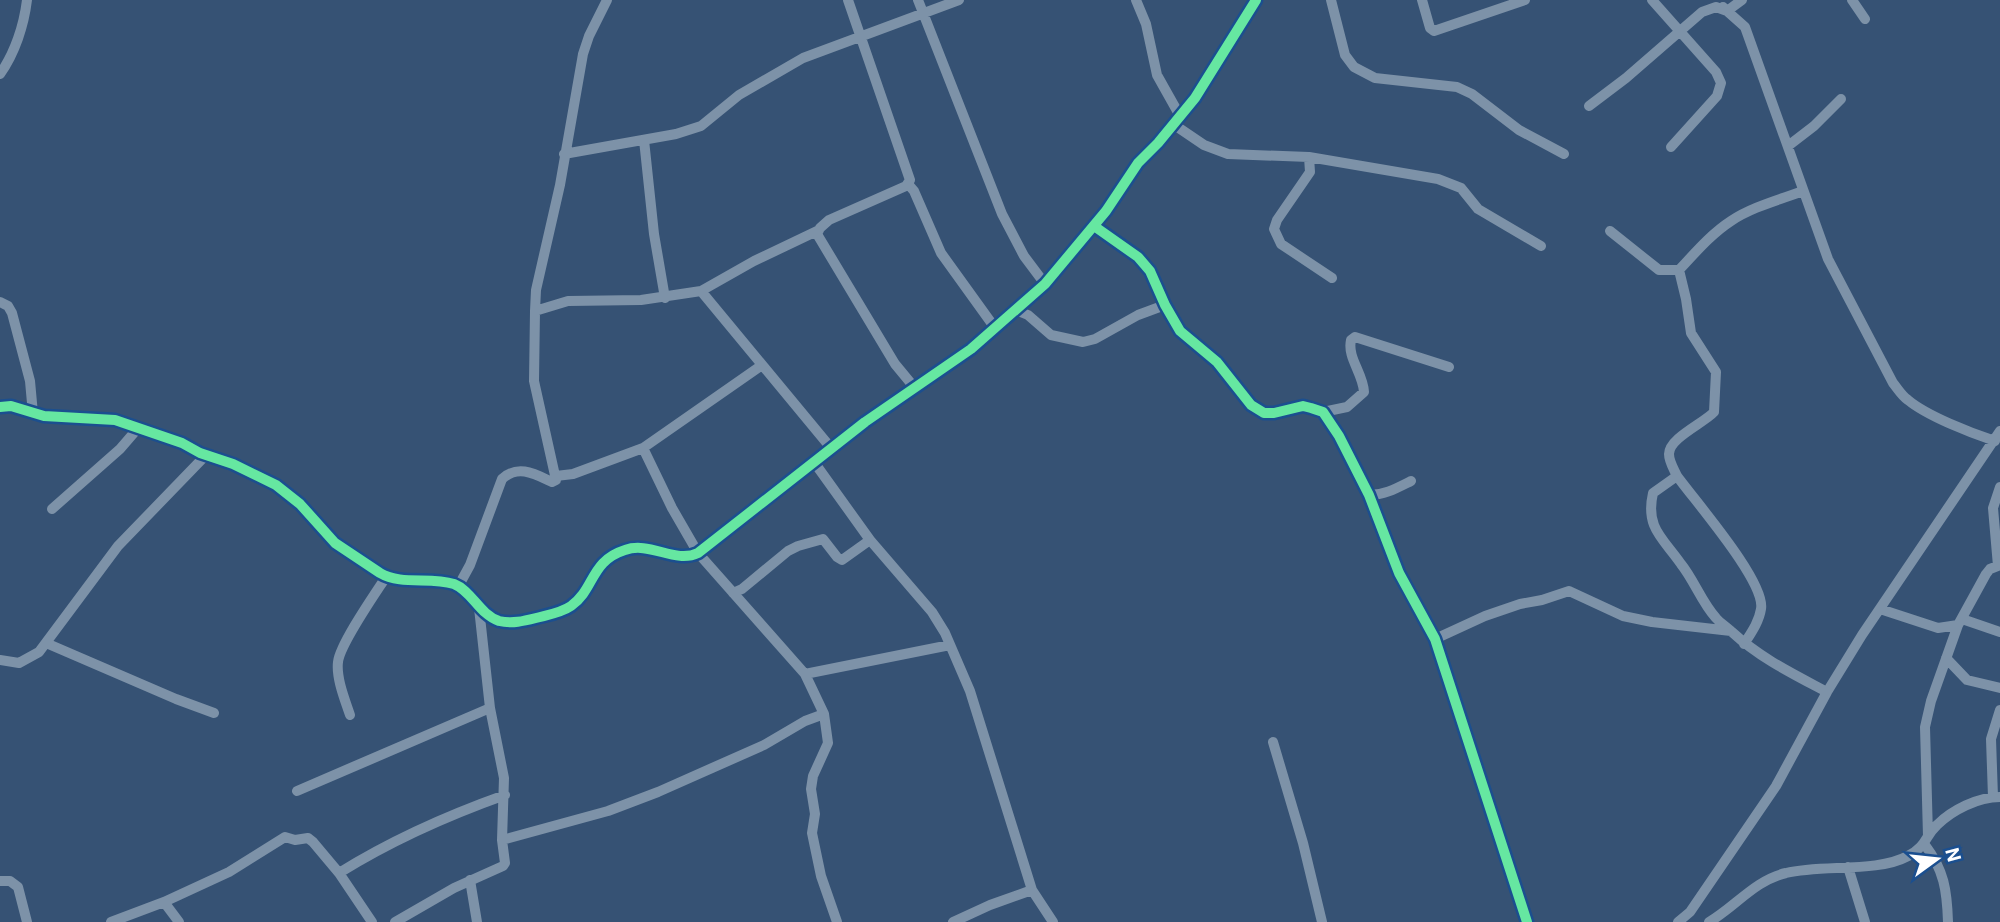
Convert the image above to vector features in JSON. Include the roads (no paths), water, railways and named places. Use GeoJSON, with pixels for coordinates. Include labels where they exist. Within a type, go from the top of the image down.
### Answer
{"type":"FeatureCollection","features":[{"type":"Feature","properties":{"kind":"street"},"geometry":{"type":"LineString","coordinates":[[0,74],[16,43],[27,0]]}},
{"type":"Feature","properties":{"kind":"street"},"geometry":{"type":"LineString","coordinates":[[458,587],[470,565],[502,479],[510,472],[520,470],[552,482],[556,476],[536,392],[533,357],[536,290],[547,252],[585,44],[607,0]]}},
{"type":"Feature","properties":{"kind":"street"},"geometry":{"type":"LineString","coordinates":[[848,0],[910,175],[908,184]]}},
{"type":"Feature","properties":{"kind":"street"},"geometry":{"type":"LineString","coordinates":[[918,0],[1002,214],[1024,256],[1045,284]]}},
{"type":"Feature","properties":{"kind":"street"},"geometry":{"type":"LineString","coordinates":[[564,155],[676,134],[701,126],[739,95],[803,58],[959,0]]}},
{"type":"Feature","properties":{"kind":"street"},"geometry":{"type":"LineString","coordinates":[[1136,0],[1146,24],[1157,75],[1177,120],[1204,145],[1228,154],[1309,158],[1438,178],[1461,188],[1478,209],[1541,246]]}},
{"type":"Feature","properties":{"kind":"street"},"geometry":{"type":"LineString","coordinates":[[0,407],[11,406],[33,414],[57,418],[102,418],[139,427],[233,464],[276,485],[300,504],[335,543],[386,577],[451,584],[498,621],[514,622],[563,611],[574,605],[599,566],[624,550],[648,548],[687,557],[698,553],[831,448],[965,353],[1016,310],[1045,284],[1094,226],[1138,163],[1177,120],[1207,80],[1256,0]]}},
{"type":"Feature","properties":{"kind":"street"},"geometry":{"type":"LineString","coordinates":[[1331,0],[1345,55],[1354,67],[1375,78],[1457,87],[1472,94],[1519,130],[1564,155]]}},
{"type":"Feature","properties":{"kind":"street"},"geometry":{"type":"LineString","coordinates":[[1422,0],[1430,28],[1434,31],[1525,0]]}},
{"type":"Feature","properties":{"kind":"street"},"geometry":{"type":"LineString","coordinates":[[1652,0],[1716,72],[1721,83],[1717,96],[1671,147]]}},
{"type":"Feature","properties":{"kind":"street"},"geometry":{"type":"LineString","coordinates":[[1717,0],[1745,27],[1828,259],[1893,383],[1908,401],[1927,412],[1977,435],[1997,436]]}},
{"type":"Feature","properties":{"kind":"street"},"geometry":{"type":"LineString","coordinates":[[1727,11],[1742,0]]}},
{"type":"Feature","properties":{"kind":"street"},"geometry":{"type":"LineString","coordinates":[[1852,0],[1865,19]]}},
{"type":"Feature","properties":{"kind":"street"},"geometry":{"type":"LineString","coordinates":[[1589,106],[1626,79],[1680,29],[1711,7],[1727,11]]}},
{"type":"Feature","properties":{"kind":"street"},"geometry":{"type":"LineString","coordinates":[[1788,146],[1814,126],[1841,99]]}},
{"type":"Feature","properties":{"kind":"street"},"geometry":{"type":"LineString","coordinates":[[644,139],[654,234],[665,298]]}},
{"type":"Feature","properties":{"kind":"street"},"geometry":{"type":"LineString","coordinates":[[1309,158],[1310,172],[1277,220],[1274,229],[1281,244],[1332,278]]}},
{"type":"Feature","properties":{"kind":"street"},"geometry":{"type":"LineString","coordinates":[[534,311],[568,301],[665,298],[701,291],[754,261],[817,231],[829,220],[908,184]]}},
{"type":"Feature","properties":{"kind":"street"},"geometry":{"type":"LineString","coordinates":[[908,184],[914,191],[941,253],[995,328]]}},
{"type":"Feature","properties":{"kind":"street"},"geometry":{"type":"LineString","coordinates":[[1610,232],[1659,270],[1679,270],[1730,222],[1802,191]]}},
{"type":"Feature","properties":{"kind":"street"},"geometry":{"type":"LineString","coordinates":[[1094,226],[1138,257],[1150,271],[1180,331],[1217,362],[1258,410],[1264,413],[1303,406],[1323,412],[1347,407],[1364,392],[1363,380],[1350,346],[1355,337],[1449,367]]}},
{"type":"Feature","properties":{"kind":"street"},"geometry":{"type":"LineString","coordinates":[[817,231],[895,364],[914,387]]}},
{"type":"Feature","properties":{"kind":"street"},"geometry":{"type":"LineString","coordinates":[[1679,270],[1691,333],[1716,372],[1717,379],[1713,414],[1679,438],[1670,449],[1670,460],[1676,476],[1757,587],[1761,610],[1744,643]]}},
{"type":"Feature","properties":{"kind":"street"},"geometry":{"type":"LineString","coordinates":[[701,291],[831,448]]}},
{"type":"Feature","properties":{"kind":"street"},"geometry":{"type":"LineString","coordinates":[[0,302],[8,306],[12,313],[30,381],[33,414]]}},
{"type":"Feature","properties":{"kind":"street"},"geometry":{"type":"LineString","coordinates":[[1016,310],[1028,315],[1051,335],[1083,342],[1095,339],[1138,315],[1165,305]]}},
{"type":"Feature","properties":{"kind":"street"},"geometry":{"type":"LineString","coordinates":[[556,476],[573,474],[643,448],[762,365]]}},
{"type":"Feature","properties":{"kind":"street"},"geometry":{"type":"LineString","coordinates":[[1323,412],[1351,456],[1399,573],[1435,639],[1527,922]]}},
{"type":"Feature","properties":{"kind":"street"},"geometry":{"type":"LineString","coordinates":[[52,509],[120,449],[139,427]]}},
{"type":"Feature","properties":{"kind":"street"},"geometry":{"type":"LineString","coordinates":[[1678,922],[1690,912],[1776,786],[1827,692],[1997,436]]}},
{"type":"Feature","properties":{"kind":"street"},"geometry":{"type":"LineString","coordinates":[[643,448],[672,508],[698,553],[805,674],[824,714],[828,743],[813,776],[811,789],[815,814],[812,834],[821,876],[836,922]]}},
{"type":"Feature","properties":{"kind":"street"},"geometry":{"type":"LineString","coordinates":[[0,660],[19,663],[27,660],[46,643],[118,546],[205,455]]}},
{"type":"Feature","properties":{"kind":"street"},"geometry":{"type":"LineString","coordinates":[[814,462],[870,540],[932,612],[950,645],[970,691],[1032,890],[1053,922]]}},
{"type":"Feature","properties":{"kind":"street"},"geometry":{"type":"LineString","coordinates":[[1676,476],[1653,493],[1650,505],[1653,526],[1681,563],[1715,618],[1769,661],[1827,692]]}},
{"type":"Feature","properties":{"kind":"street"},"geometry":{"type":"LineString","coordinates":[[1369,495],[1380,495],[1411,481]]}},
{"type":"Feature","properties":{"kind":"street"},"geometry":{"type":"LineString","coordinates":[[1948,922],[1941,870],[1927,841],[1926,727],[1930,701],[1960,622],[1986,574],[1990,569],[1999,566],[1993,508],[2000,487]]}},
{"type":"Feature","properties":{"kind":"street"},"geometry":{"type":"LineString","coordinates":[[733,593],[742,589],[798,545],[823,538],[842,560],[870,540]]}},
{"type":"Feature","properties":{"kind":"street"},"geometry":{"type":"LineString","coordinates":[[351,715],[338,661],[386,577]]}},
{"type":"Feature","properties":{"kind":"street"},"geometry":{"type":"LineString","coordinates":[[1435,639],[1485,616],[1569,591],[1623,616],[1731,631]]}},
{"type":"Feature","properties":{"kind":"street"},"geometry":{"type":"LineString","coordinates":[[395,922],[470,880],[503,866],[505,859],[502,840],[504,778],[490,708],[479,608]]}},
{"type":"Feature","properties":{"kind":"street"},"geometry":{"type":"LineString","coordinates":[[1880,609],[1938,628],[1960,622],[2000,632]]}},
{"type":"Feature","properties":{"kind":"street"},"geometry":{"type":"LineString","coordinates":[[46,643],[214,713]]}},
{"type":"Feature","properties":{"kind":"street"},"geometry":{"type":"LineString","coordinates":[[805,674],[950,645]]}},
{"type":"Feature","properties":{"kind":"street"},"geometry":{"type":"LineString","coordinates":[[1946,658],[1967,680],[2000,688]]}},
{"type":"Feature","properties":{"kind":"street"},"geometry":{"type":"LineString","coordinates":[[297,791],[490,708]]}},
{"type":"Feature","properties":{"kind":"street"},"geometry":{"type":"LineString","coordinates":[[1709,922],[1765,880],[1785,873],[1896,862],[1927,841],[1936,825],[1954,813],[1997,797],[1991,739],[2000,710]]}},
{"type":"Feature","properties":{"kind":"street"},"geometry":{"type":"LineString","coordinates":[[502,840],[608,811],[658,792],[764,745],[805,721],[824,714]]}},
{"type":"Feature","properties":{"kind":"street"},"geometry":{"type":"LineString","coordinates":[[1273,742],[1303,844],[1322,922]]}},
{"type":"Feature","properties":{"kind":"street"},"geometry":{"type":"LineString","coordinates":[[339,873],[439,819],[505,795]]}},
{"type":"Feature","properties":{"kind":"street"},"geometry":{"type":"LineString","coordinates":[[111,922],[164,902],[229,872],[283,837],[311,840],[339,873],[372,922]]}},
{"type":"Feature","properties":{"kind":"street"},"geometry":{"type":"LineString","coordinates":[[1848,867],[1865,922]]}},
{"type":"Feature","properties":{"kind":"street"},"geometry":{"type":"LineString","coordinates":[[470,880],[477,922]]}},
{"type":"Feature","properties":{"kind":"street"},"geometry":{"type":"LineString","coordinates":[[0,881],[10,881],[18,887],[27,922]]}},
{"type":"Feature","properties":{"kind":"street"},"geometry":{"type":"LineString","coordinates":[[953,922],[1032,890]]}},
{"type":"Feature","properties":{"kind":"street"},"geometry":{"type":"LineString","coordinates":[[164,902],[179,922]]}}]}
